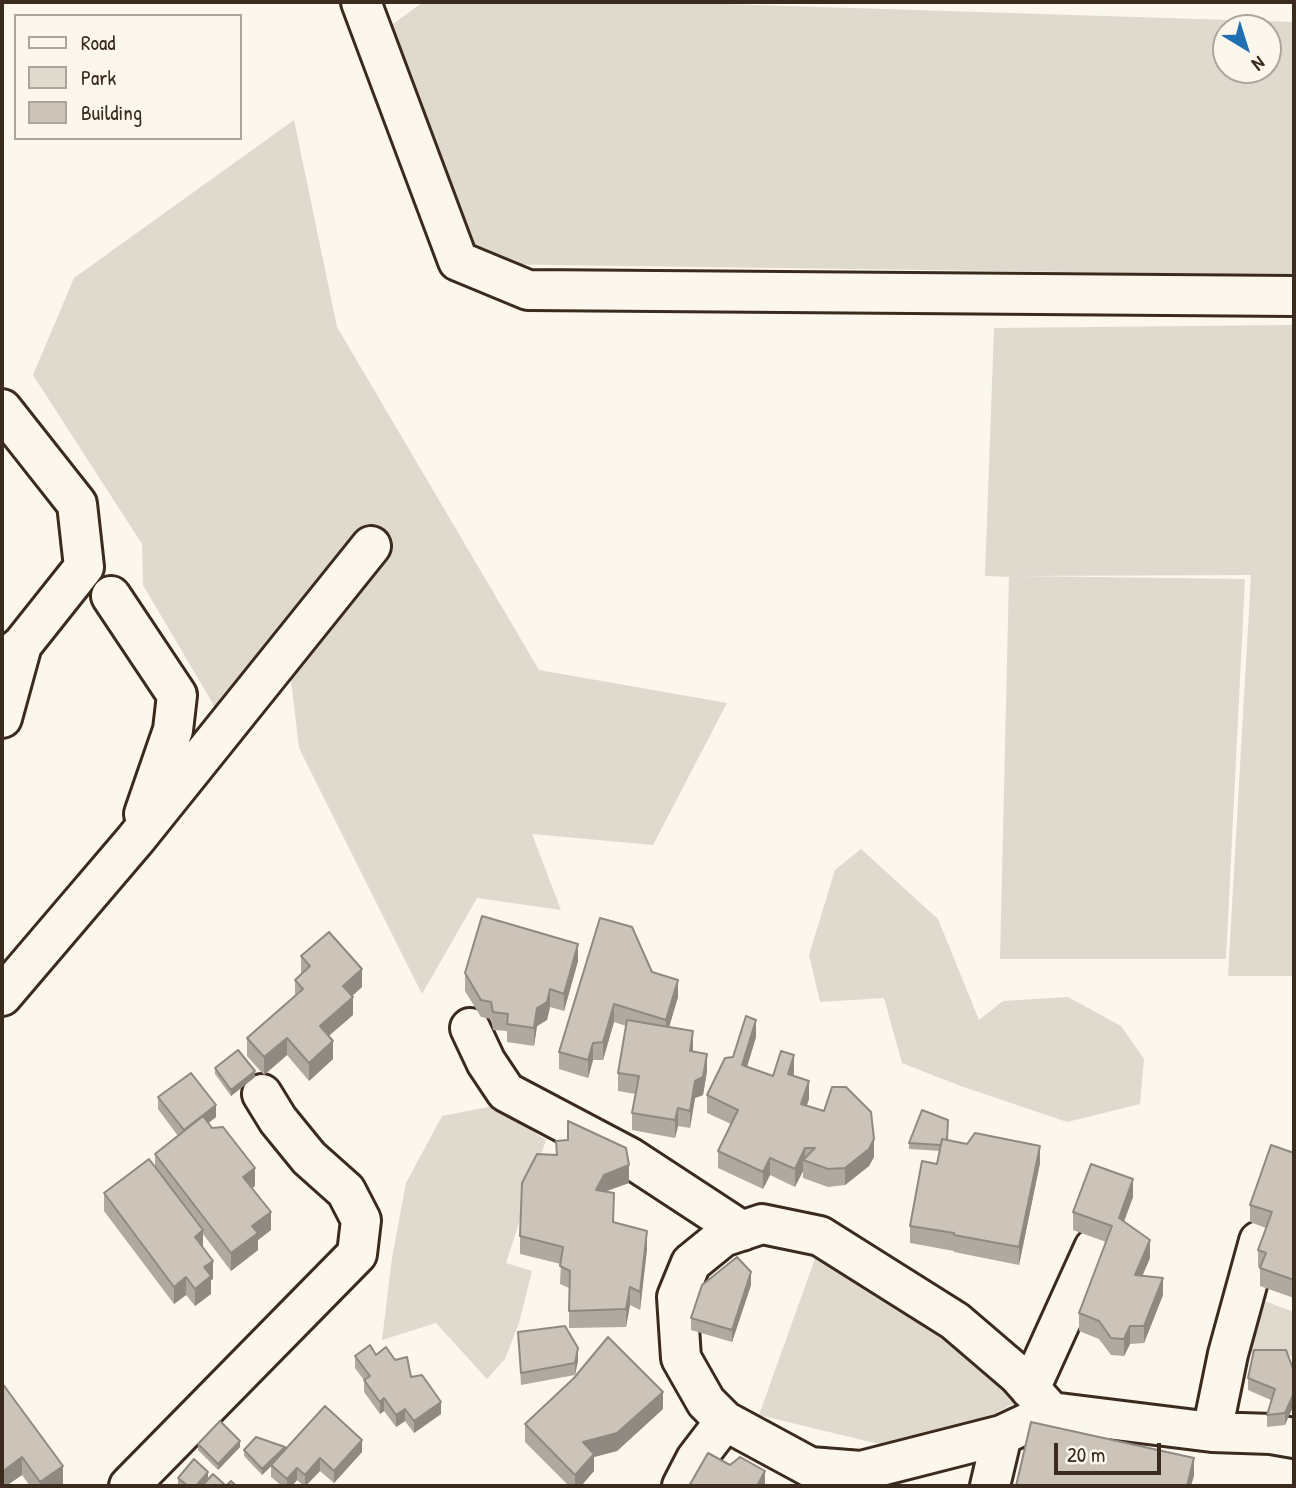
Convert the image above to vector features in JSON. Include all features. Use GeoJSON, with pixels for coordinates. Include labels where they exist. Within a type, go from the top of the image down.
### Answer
{"type":"FeatureCollection","features":[{"type":"Feature","properties":{"kind":"street"},"geometry":{"type":"LineString","coordinates":[[361,2],[458,261],[528,290],[1294,296]]}},
{"type":"Feature","properties":{"kind":"street"},"geometry":{"type":"LineString","coordinates":[[2,409],[77,504],[84,567],[12,653],[2,718]]}},
{"type":"Feature","properties":{"kind":"street"},"geometry":{"type":"LineString","coordinates":[[2,996],[135,840],[371,546]]}},
{"type":"Feature","properties":{"kind":"street"},"geometry":{"type":"LineString","coordinates":[[111,596],[177,695],[173,730],[135,840]]}},
{"type":"Feature","properties":{"kind":"street"},"geometry":{"type":"LineString","coordinates":[[470,1028],[486,1062],[506,1092],[629,1157],[742,1231]]}},
{"type":"Feature","properties":{"kind":"street"},"geometry":{"type":"LineString","coordinates":[[130,1486],[357,1254],[361,1220],[346,1191],[309,1158],[278,1120],[262,1094]]}},
{"type":"Feature","properties":{"kind":"street"},"geometry":{"type":"LineString","coordinates":[[1094,1248],[1041,1400],[1002,1435],[861,1471],[810,1467],[725,1421],[706,1402],[681,1359],[677,1297],[691,1263],[723,1237],[762,1224],[820,1236],[955,1321],[1018,1375],[1041,1400],[1212,1432],[1271,1434],[1294,1438]]}},
{"type":"Feature","properties":{"kind":"street"},"geometry":{"type":"LineString","coordinates":[[1212,1432],[1228,1354],[1259,1241]]}},
{"type":"Feature","properties":{"kind":"street"},"geometry":{"type":"LineString","coordinates":[[682,1486],[696,1459],[725,1421]]}},
{"type":"Feature","properties":{"kind":"street"},"geometry":{"type":"LineString","coordinates":[[990,1486],[1002,1435]]}},
{"type":"Feature","properties":{"kind":"green space"},"geometry":{"type":"Polygon","coordinates":[[[423,2],[662,2],[1212,19],[1212,84],[1282,84],[1282,22],[1294,22],[1294,275],[482,264],[385,30],[423,2]]]}},
{"type":"Feature","properties":{"kind":"green space"},"geometry":{"type":"Polygon","coordinates":[[[294,120],[337,327],[539,670],[727,703],[653,845],[532,834],[561,910],[477,898],[422,994],[299,748],[290,671],[216,709],[143,585],[142,544],[33,375],[74,278],[294,120]]]}},
{"type":"Feature","properties":{"kind":"green space"},"geometry":{"type":"Polygon","coordinates":[[[1294,325],[1294,976],[1228,976],[1251,575],[1017,576],[1245,579],[1226,959],[1000,959],[1009,577],[985,576],[994,328],[1294,325]]]}},
{"type":"Feature","properties":{"kind":"green space"},"geometry":{"type":"Polygon","coordinates":[[[861,849],[938,919],[979,1020],[1003,1001],[1068,997],[1121,1026],[1144,1059],[1140,1104],[1067,1122],[902,1063],[884,998],[820,1002],[809,955],[835,870],[861,849]]]}},
{"type":"Feature","properties":{"kind":"green space"},"geometry":{"type":"Polygon","coordinates":[[[494,1106],[546,1140],[506,1263],[532,1271],[519,1323],[505,1359],[487,1379],[436,1323],[382,1340],[392,1258],[406,1183],[442,1116],[494,1106]]]}},
{"type":"Feature","properties":{"kind":"green space"},"geometry":{"type":"Polygon","coordinates":[[[817,1253],[942,1327],[1015,1403],[972,1425],[887,1446],[759,1415],[817,1253]]]}},
{"type":"Feature","properties":{"kind":"green space"},"geometry":{"type":"Polygon","coordinates":[[[1259,1299],[1294,1312],[1294,1356],[1237,1352],[1259,1299]]]}},
{"type":"Feature","properties":{"kind":"building"},"geometry":{"type":"Polygon","coordinates":[[[482,916],[578,944],[564,994],[550,989],[547,1002],[537,1008],[534,1028],[507,1024],[508,1014],[493,1012],[491,1002],[481,1000],[465,973],[482,916]]]}},
{"type":"Feature","properties":{"kind":"building"},"geometry":{"type":"Polygon","coordinates":[[[600,918],[632,927],[652,972],[678,980],[666,1020],[614,1004],[603,1042],[593,1043],[588,1060],[559,1052],[600,918]]]}},
{"type":"Feature","properties":{"kind":"building"},"geometry":{"type":"Polygon","coordinates":[[[329,932],[362,969],[343,986],[353,997],[320,1026],[333,1041],[309,1063],[287,1038],[264,1057],[247,1038],[303,989],[295,980],[310,966],[301,956],[329,932]]]}},
{"type":"Feature","properties":{"kind":"building"},"geometry":{"type":"Polygon","coordinates":[[[746,1016],[756,1020],[742,1065],[773,1076],[781,1051],[794,1055],[788,1074],[809,1081],[801,1104],[824,1111],[832,1087],[846,1087],[871,1112],[874,1139],[869,1149],[845,1168],[828,1169],[803,1160],[815,1148],[805,1148],[795,1169],[770,1158],[763,1172],[718,1151],[738,1110],[707,1095],[725,1058],[733,1057],[746,1016]]]}},
{"type":"Feature","properties":{"kind":"building"},"geometry":{"type":"Polygon","coordinates":[[[627,1020],[693,1031],[690,1051],[707,1054],[703,1077],[695,1081],[690,1111],[678,1108],[675,1120],[632,1113],[639,1076],[618,1073],[627,1020]]]}},
{"type":"Feature","properties":{"kind":"building"},"geometry":{"type":"Polygon","coordinates":[[[238,1050],[255,1071],[231,1090],[215,1068],[238,1050]]]}},
{"type":"Feature","properties":{"kind":"building"},"geometry":{"type":"Polygon","coordinates":[[[191,1073],[216,1105],[184,1130],[158,1097],[191,1073]]]}},
{"type":"Feature","properties":{"kind":"building"},"geometry":{"type":"Polygon","coordinates":[[[922,1110],[948,1120],[947,1140],[942,1139],[941,1145],[909,1143],[922,1110]]]}},
{"type":"Feature","properties":{"kind":"building"},"geometry":{"type":"Polygon","coordinates":[[[203,1116],[212,1128],[223,1127],[255,1168],[243,1177],[271,1212],[252,1226],[258,1233],[231,1253],[155,1154],[203,1116]]]}},
{"type":"Feature","properties":{"kind":"building"},"geometry":{"type":"Polygon","coordinates":[[[568,1121],[626,1148],[629,1165],[604,1175],[596,1190],[614,1193],[613,1222],[647,1231],[640,1292],[630,1287],[626,1309],[569,1311],[570,1271],[560,1266],[563,1247],[520,1236],[522,1183],[537,1154],[557,1155],[556,1141],[568,1140],[568,1121]]]}},
{"type":"Feature","properties":{"kind":"building"},"geometry":{"type":"Polygon","coordinates":[[[975,1133],[1040,1146],[1019,1247],[910,1226],[922,1161],[937,1164],[942,1139],[967,1144],[975,1133]]]}},
{"type":"Feature","properties":{"kind":"building"},"geometry":{"type":"Polygon","coordinates":[[[1271,1145],[1294,1153],[1294,1280],[1260,1268],[1266,1253],[1258,1250],[1272,1212],[1250,1205],[1271,1145]]]}},
{"type":"Feature","properties":{"kind":"building"},"geometry":{"type":"Polygon","coordinates":[[[149,1159],[203,1230],[195,1237],[213,1261],[204,1267],[211,1276],[195,1289],[186,1277],[174,1287],[104,1193],[149,1159]]]}},
{"type":"Feature","properties":{"kind":"building"},"geometry":{"type":"Polygon","coordinates":[[[1091,1164],[1133,1179],[1119,1218],[1150,1240],[1135,1275],[1163,1278],[1144,1326],[1130,1326],[1124,1339],[1111,1338],[1099,1321],[1079,1313],[1112,1226],[1073,1212],[1091,1164]]]}},
{"type":"Feature","properties":{"kind":"building"},"geometry":{"type":"Polygon","coordinates":[[[737,1257],[751,1272],[732,1330],[691,1318],[702,1285],[737,1257]]]}},
{"type":"Feature","properties":{"kind":"building"},"geometry":{"type":"Polygon","coordinates":[[[565,1326],[578,1348],[575,1363],[521,1373],[518,1332],[565,1326]]]}},
{"type":"Feature","properties":{"kind":"building"},"geometry":{"type":"Polygon","coordinates":[[[608,1337],[663,1392],[617,1433],[583,1442],[594,1454],[575,1475],[525,1424],[574,1378],[608,1337]]]}},
{"type":"Feature","properties":{"kind":"building"},"geometry":{"type":"Polygon","coordinates":[[[370,1345],[376,1355],[386,1347],[395,1360],[407,1357],[411,1377],[422,1375],[441,1402],[414,1421],[405,1409],[396,1415],[384,1398],[380,1402],[364,1380],[370,1376],[355,1356],[370,1345]]]}},
{"type":"Feature","properties":{"kind":"building"},"geometry":{"type":"Polygon","coordinates":[[[1254,1350],[1286,1350],[1294,1371],[1294,1393],[1285,1413],[1267,1415],[1275,1389],[1248,1378],[1254,1350]]]}},
{"type":"Feature","properties":{"kind":"building"},"geometry":{"type":"Polygon","coordinates":[[[2,1383],[63,1466],[40,1482],[22,1457],[2,1472],[2,1383]]]}},
{"type":"Feature","properties":{"kind":"building"},"geometry":{"type":"Polygon","coordinates":[[[325,1406],[362,1440],[334,1471],[320,1458],[305,1475],[297,1468],[287,1479],[271,1465],[325,1406]]]}},
{"type":"Feature","properties":{"kind":"building"},"geometry":{"type":"Polygon","coordinates":[[[220,1421],[240,1441],[218,1464],[198,1444],[220,1421]]]}},
{"type":"Feature","properties":{"kind":"building"},"geometry":{"type":"Polygon","coordinates":[[[1031,1422],[1194,1458],[1187,1486],[1016,1486],[1031,1422]]]}},
{"type":"Feature","properties":{"kind":"building"},"geometry":{"type":"Polygon","coordinates":[[[256,1437],[285,1447],[262,1469],[244,1450],[256,1437]]]}},
{"type":"Feature","properties":{"kind":"building"},"geometry":{"type":"Polygon","coordinates":[[[708,1453],[730,1465],[740,1457],[765,1471],[757,1486],[689,1486],[708,1453]]]}},
{"type":"Feature","properties":{"kind":"building"},"geometry":{"type":"Polygon","coordinates":[[[194,1459],[208,1472],[196,1486],[188,1486],[178,1478],[194,1459]]]}},
{"type":"Feature","properties":{"kind":"building"},"geometry":{"type":"Polygon","coordinates":[[[213,1474],[224,1484],[202,1486],[213,1474]]]}}]}
